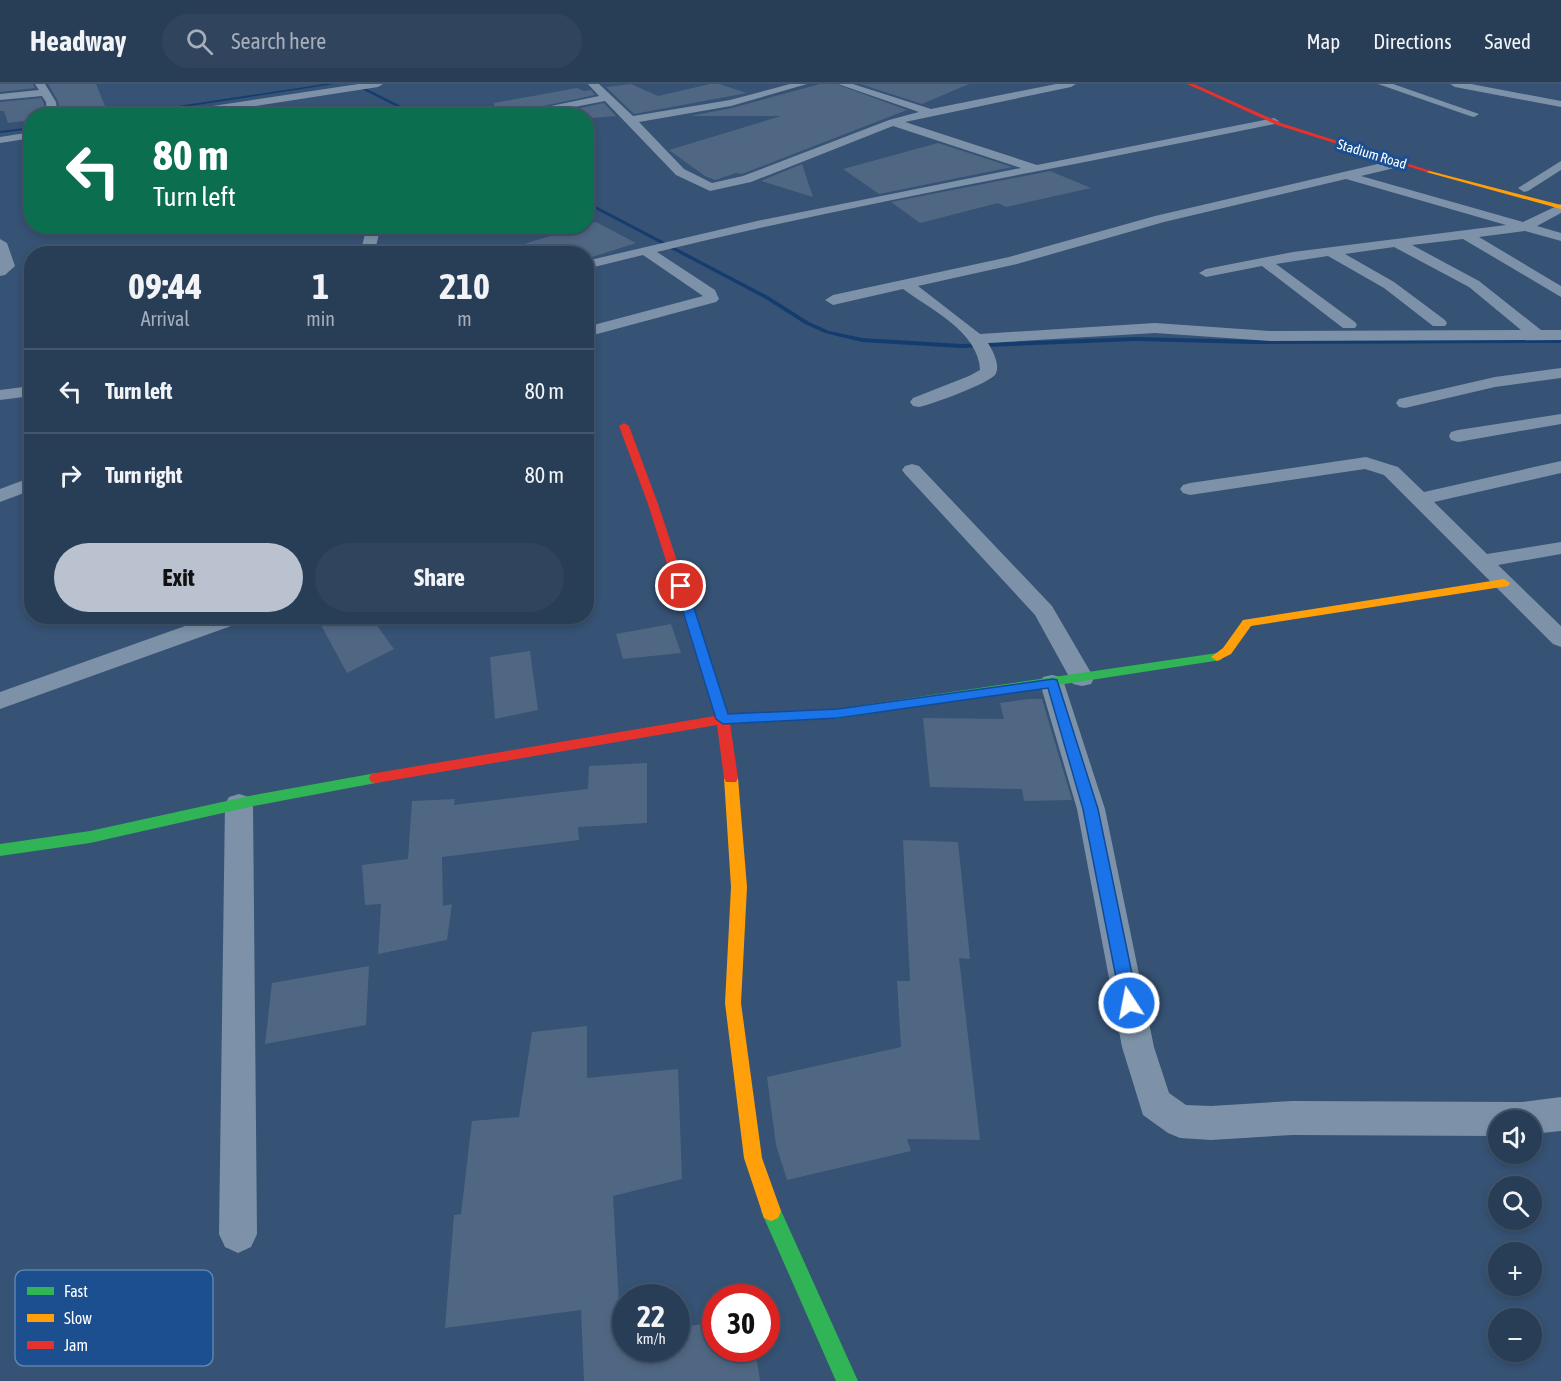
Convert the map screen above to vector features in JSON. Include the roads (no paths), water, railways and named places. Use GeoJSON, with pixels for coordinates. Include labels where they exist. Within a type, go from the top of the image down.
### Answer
{"type":"FeatureCollection","features":[{"type":"Feature","properties":{"kind":"street"},"geometry":{"type":"LineString","coordinates":[[593,84],[680,172],[710,187],[747,179],[893,122],[931,112],[1071,84]]}},
{"type":"Feature","properties":{"kind":"street"},"geometry":{"type":"LineString","coordinates":[[631,120],[731,103],[802,84]]}},
{"type":"Feature","properties":{"kind":"street"},"geometry":{"type":"LineString","coordinates":[[843,84],[931,112]]}},
{"type":"Feature","properties":{"kind":"street","name":"Stadium Road"},"geometry":{"type":"LineString","coordinates":[[1190,84],[1214,88],[1341,135],[1561,198]]}},
{"type":"Feature","properties":{"kind":"street"},"geometry":{"type":"LineString","coordinates":[[1383,84],[1474,114]]}},
{"type":"Feature","properties":{"kind":"street"},"geometry":{"type":"LineString","coordinates":[[1455,84],[1491,87],[1561,104]]}},
{"type":"Feature","properties":{"kind":"street"},"geometry":{"type":"LineString","coordinates":[[244,108],[283,104],[301,92],[353,89],[373,85]]}},
{"type":"Feature","properties":{"kind":"street","name":"Stadium Road"},"geometry":{"type":"LineString","coordinates":[[1214,88],[1274,121],[1400,163],[1561,207]]}},
{"type":"Feature","properties":{"kind":"street"},"geometry":{"type":"LineString","coordinates":[[0,97],[42,89],[51,102],[51,108]]}},
{"type":"Feature","properties":{"kind":"street"},"geometry":{"type":"LineString","coordinates":[[550,108],[608,97]]}},
{"type":"Feature","properties":{"kind":"street"},"geometry":{"type":"LineString","coordinates":[[594,263],[910,193],[1274,121]]}},
{"type":"Feature","properties":{"kind":"street"},"geometry":{"type":"LineString","coordinates":[[893,122],[1039,169]]}},
{"type":"Feature","properties":{"kind":"street"},"geometry":{"type":"LineString","coordinates":[[0,140],[24,136]]}},
{"type":"Feature","properties":{"kind":"street"},"geometry":{"type":"LineString","coordinates":[[833,300],[1023,258],[1160,219],[1400,163]]}},
{"type":"Feature","properties":{"kind":"street"},"geometry":{"type":"LineString","coordinates":[[1524,188],[1561,165]]}},
{"type":"Feature","properties":{"kind":"street"},"geometry":{"type":"LineString","coordinates":[[1349,175],[1561,237]]}},
{"type":"Feature","properties":{"kind":"street"},"geometry":{"type":"LineString","coordinates":[[1206,273],[1330,251],[1524,227],[1561,207]]}},
{"type":"Feature","properties":{"kind":"street"},"geometry":{"type":"LineString","coordinates":[[1466,235],[1561,292]]}},
{"type":"Feature","properties":{"kind":"street"},"geometry":{"type":"LineString","coordinates":[[1394,242],[1442,265],[1474,284],[1537,335]]}},
{"type":"Feature","properties":{"kind":"street"},"geometry":{"type":"LineString","coordinates":[[0,243],[8,266],[0,272]]}},
{"type":"Feature","properties":{"kind":"street"},"geometry":{"type":"LineString","coordinates":[[594,330],[711,299],[710,293],[650,249]]}},
{"type":"Feature","properties":{"kind":"street"},"geometry":{"type":"LineString","coordinates":[[1330,251],[1389,285],[1439,323]]}},
{"type":"Feature","properties":{"kind":"street"},"geometry":{"type":"LineString","coordinates":[[1265,262],[1349,325]]}},
{"type":"Feature","properties":{"kind":"street"},"geometry":{"type":"LineString","coordinates":[[908,285],[949,315],[981,346],[988,372],[975,380],[919,402]]}},
{"type":"Feature","properties":{"kind":"street"},"geometry":{"type":"LineString","coordinates":[[981,346],[1155,328],[1270,336],[1561,335]]}},
{"type":"Feature","properties":{"kind":"street"},"geometry":{"type":"LineString","coordinates":[[1168,345],[1340,350],[1561,348]]}},
{"type":"Feature","properties":{"kind":"street"},"geometry":{"type":"LineString","coordinates":[[981,346],[1135,346]]}},
{"type":"Feature","properties":{"kind":"street"},"geometry":{"type":"LineString","coordinates":[[1405,403],[1495,382],[1561,374]]}},
{"type":"Feature","properties":{"kind":"street"},"geometry":{"type":"LineString","coordinates":[[0,395],[24,392]]}},
{"type":"Feature","properties":{"kind":"street"},"geometry":{"type":"LineString","coordinates":[[1458,436],[1561,419]]}},
{"type":"Feature","properties":{"kind":"street"},"geometry":{"type":"LineString","coordinates":[[624,426],[667,545],[723,719],[734,803],[739,887],[733,1003],[753,1158],[778,1230],[847,1381]]}},
{"type":"Feature","properties":{"kind":"street"},"geometry":{"type":"LineString","coordinates":[[1190,489],[1366,464],[1390,471],[1561,639]]}},
{"type":"Feature","properties":{"kind":"street"},"geometry":{"type":"LineString","coordinates":[[1420,500],[1561,467]]}},
{"type":"Feature","properties":{"kind":"street"},"geometry":{"type":"LineString","coordinates":[[912,470],[1044,611],[1067,680],[1138,1047],[1155,1103],[1180,1121],[1211,1123],[1292,1118],[1522,1119],[1561,1114]]}},
{"type":"Feature","properties":{"kind":"street"},"geometry":{"type":"LineString","coordinates":[[0,495],[24,486]]}},
{"type":"Feature","properties":{"kind":"street"},"geometry":{"type":"LineString","coordinates":[[1481,561],[1561,548]]}},
{"type":"Feature","properties":{"kind":"street"},"geometry":{"type":"LineString","coordinates":[[0,850],[43,846],[134,830],[239,804],[338,785],[723,719],[838,714],[1196,662],[1227,654],[1234,645],[1237,631],[1247,623],[1504,583]]}},
{"type":"Feature","properties":{"kind":"street"},"geometry":{"type":"LineString","coordinates":[[0,701],[215,624]]}},
{"type":"Feature","properties":{"kind":"street"},"geometry":{"type":"LineString","coordinates":[[238,1234],[239,804]]}},
{"type":"Feature","properties":{"kind":"waterway"},"geometry":{"type":"LineString","coordinates":[[168,108],[332,84]]}},
{"type":"Feature","properties":{"kind":"waterway"},"geometry":{"type":"LineString","coordinates":[[354,84],[403,108]]}},
{"type":"Feature","properties":{"kind":"waterway"},"geometry":{"type":"LineString","coordinates":[[0,132],[24,129]]}},
{"type":"Feature","properties":{"kind":"waterway"},"geometry":{"type":"LineString","coordinates":[[594,206],[766,297],[807,323],[827,332],[862,340],[961,346],[1136,339],[1254,342],[1561,341]]}}]}
